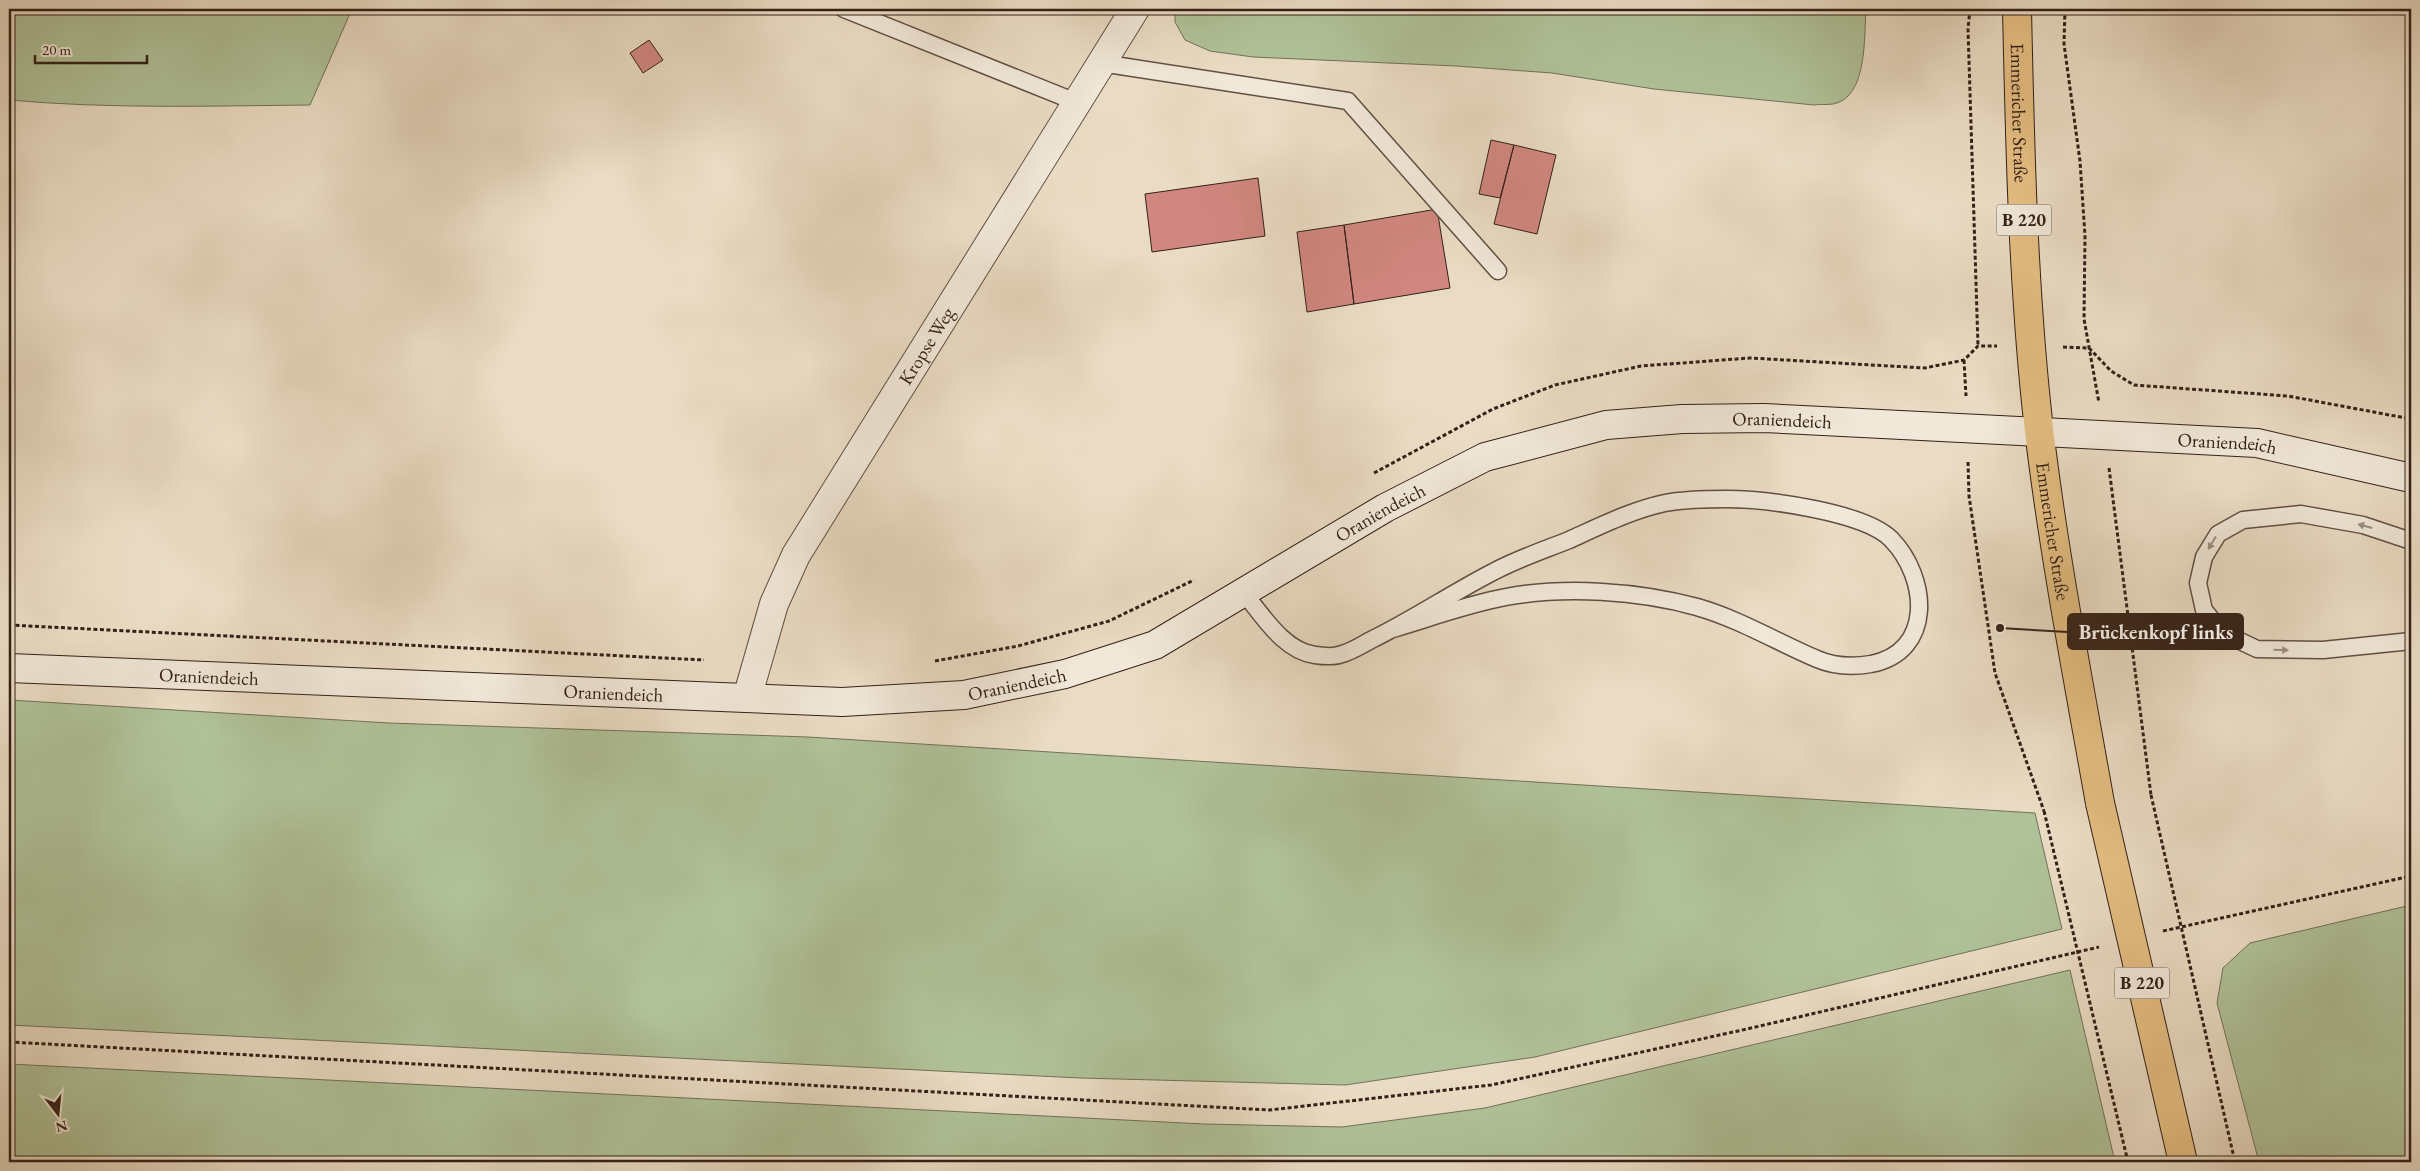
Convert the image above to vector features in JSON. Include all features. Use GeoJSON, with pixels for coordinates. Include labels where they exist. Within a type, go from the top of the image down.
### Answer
{"type":"FeatureCollection","features":[{"type":"Feature","properties":{"kind":"main road","name":"Kropse Weg"},"geometry":{"type":"LineString","coordinates":[[747,698],[774,604],[796,555],[1135,9]]}},
{"type":"Feature","properties":{"kind":"main road","name":"Emmericher Straße"},"geometry":{"type":"LineString","coordinates":[[2017,9],[2019,113],[2028,295],[2040,432],[2067,618],[2100,803],[2183,1162]]}},
{"type":"Feature","properties":{"kind":"main road","name":"Oraniendeich"},"geometry":{"type":"LineString","coordinates":[[9,668],[842,702],[964,695],[1065,674],[1154,645],[1244,594],[1385,508],[1485,457],[1606,425],[1682,418],[1764,418],[2257,443],[2411,478]]}},
{"type":"Feature","properties":{"kind":"lane"},"geometry":{"type":"LineString","coordinates":[[844,9],[1076,102]]}},
{"type":"Feature","properties":{"kind":"lane"},"geometry":{"type":"LineString","coordinates":[[1101,63],[1348,101],[1498,271]]}},
{"type":"Feature","properties":{"kind":"lane"},"geometry":{"type":"LineString","coordinates":[[1244,594],[1295,649],[1314,655],[1341,655],[1394,629],[1494,571],[1620,518],[1664,504],[1699,499],[1734,499],[1782,504],[1826,512],[1868,523],[1890,538],[1904,556],[1917,582],[1921,608],[1915,632],[1904,648],[1885,661],[1857,667],[1825,663],[1736,621],[1696,607],[1627,595],[1566,591],[1506,597],[1394,629]]}},
{"type":"Feature","properties":{"kind":"lane"},"geometry":{"type":"LineString","coordinates":[[2411,541],[2363,525],[2301,514],[2243,520],[2218,534],[2204,557],[2198,583],[2204,610],[2223,633],[2257,649],[2323,650],[2411,641]]}},
{"type":"Feature","properties":{"kind":"path"},"geometry":{"type":"LineString","coordinates":[[1964,360],[1978,346],[1968,39],[1970,9]]}},
{"type":"Feature","properties":{"kind":"path"},"geometry":{"type":"LineString","coordinates":[[2065,9],[2064,44],[2080,160],[2085,236],[2084,319],[2105,435],[2151,795],[2235,1162]]}},
{"type":"Feature","properties":{"kind":"path"},"geometry":{"type":"LineString","coordinates":[[2090,348],[2112,371],[2134,385],[2288,396],[2411,419]]}},
{"type":"Feature","properties":{"kind":"path"},"geometry":{"type":"LineString","coordinates":[[1967,428],[1969,496],[1995,673],[2044,811],[2128,1162]]}},
{"type":"Feature","properties":{"kind":"path"},"geometry":{"type":"LineString","coordinates":[[9,626],[756,663]]}},
{"type":"Feature","properties":{"kind":"path"},"geometry":{"type":"LineString","coordinates":[[2158,932],[2411,876]]}},
{"type":"Feature","properties":{"kind":"path"},"geometry":{"type":"LineString","coordinates":[[9,1042],[1269,1110],[1491,1085],[1747,1029],[2103,946]]}},
{"type":"Feature","properties":{"kind":"green space"},"geometry":{"type":"Polygon","coordinates":[[[9,9],[352,9],[310,105],[160,106],[84,105],[9,100],[9,9]]]}},
{"type":"Feature","properties":{"kind":"green space"},"geometry":{"type":"Polygon","coordinates":[[[1175,9],[1866,9],[1862,64],[1853,90],[1844,99],[1833,104],[1814,105],[1654,89],[1552,73],[1456,66],[1253,57],[1210,51],[1185,40],[1175,22],[1175,9]]]}},
{"type":"Feature","properties":{"kind":"green space"},"geometry":{"type":"Polygon","coordinates":[[[9,700],[389,723],[808,737],[2035,813],[2062,929],[1535,1057],[1345,1085],[1080,1078],[9,1025],[9,700]]]}},
{"type":"Feature","properties":{"kind":"green space"},"geometry":{"type":"Polygon","coordinates":[[[2411,905],[2411,1162],[2259,1162],[2217,1003],[2223,968],[2250,943],[2411,905]]]}},
{"type":"Feature","properties":{"kind":"green space"},"geometry":{"type":"Polygon","coordinates":[[[2070,970],[2115,1162],[9,1162],[9,1064],[1204,1124],[1342,1127],[1485,1108],[2070,970]]]}},
{"type":"Feature","properties":{"kind":"building"},"geometry":{"type":"Polygon","coordinates":[[[649,40],[663,60],[643,73],[630,53],[649,40]]]}},
{"type":"Feature","properties":{"kind":"building"},"geometry":{"type":"Polygon","coordinates":[[[1491,140],[1514,145],[1500,198],[1479,194],[1491,140]]]}},
{"type":"Feature","properties":{"kind":"building"},"geometry":{"type":"Polygon","coordinates":[[[1514,145],[1556,155],[1537,234],[1494,224],[1514,145]]]}},
{"type":"Feature","properties":{"kind":"building"},"geometry":{"type":"Polygon","coordinates":[[[1258,178],[1265,236],[1152,252],[1145,194],[1258,178]]]}},
{"type":"Feature","properties":{"kind":"building"},"geometry":{"type":"Polygon","coordinates":[[[1437,209],[1450,288],[1354,304],[1344,225],[1437,209]]]}},
{"type":"Feature","properties":{"kind":"building"},"geometry":{"type":"Polygon","coordinates":[[[1344,225],[1354,304],[1307,312],[1297,232],[1344,225]]]}},
{"type":"Feature","properties":{"kind":"place","name":"Brückenkopf links"},"geometry":{"type":"Point","coordinates":[2000,628]}}]}
